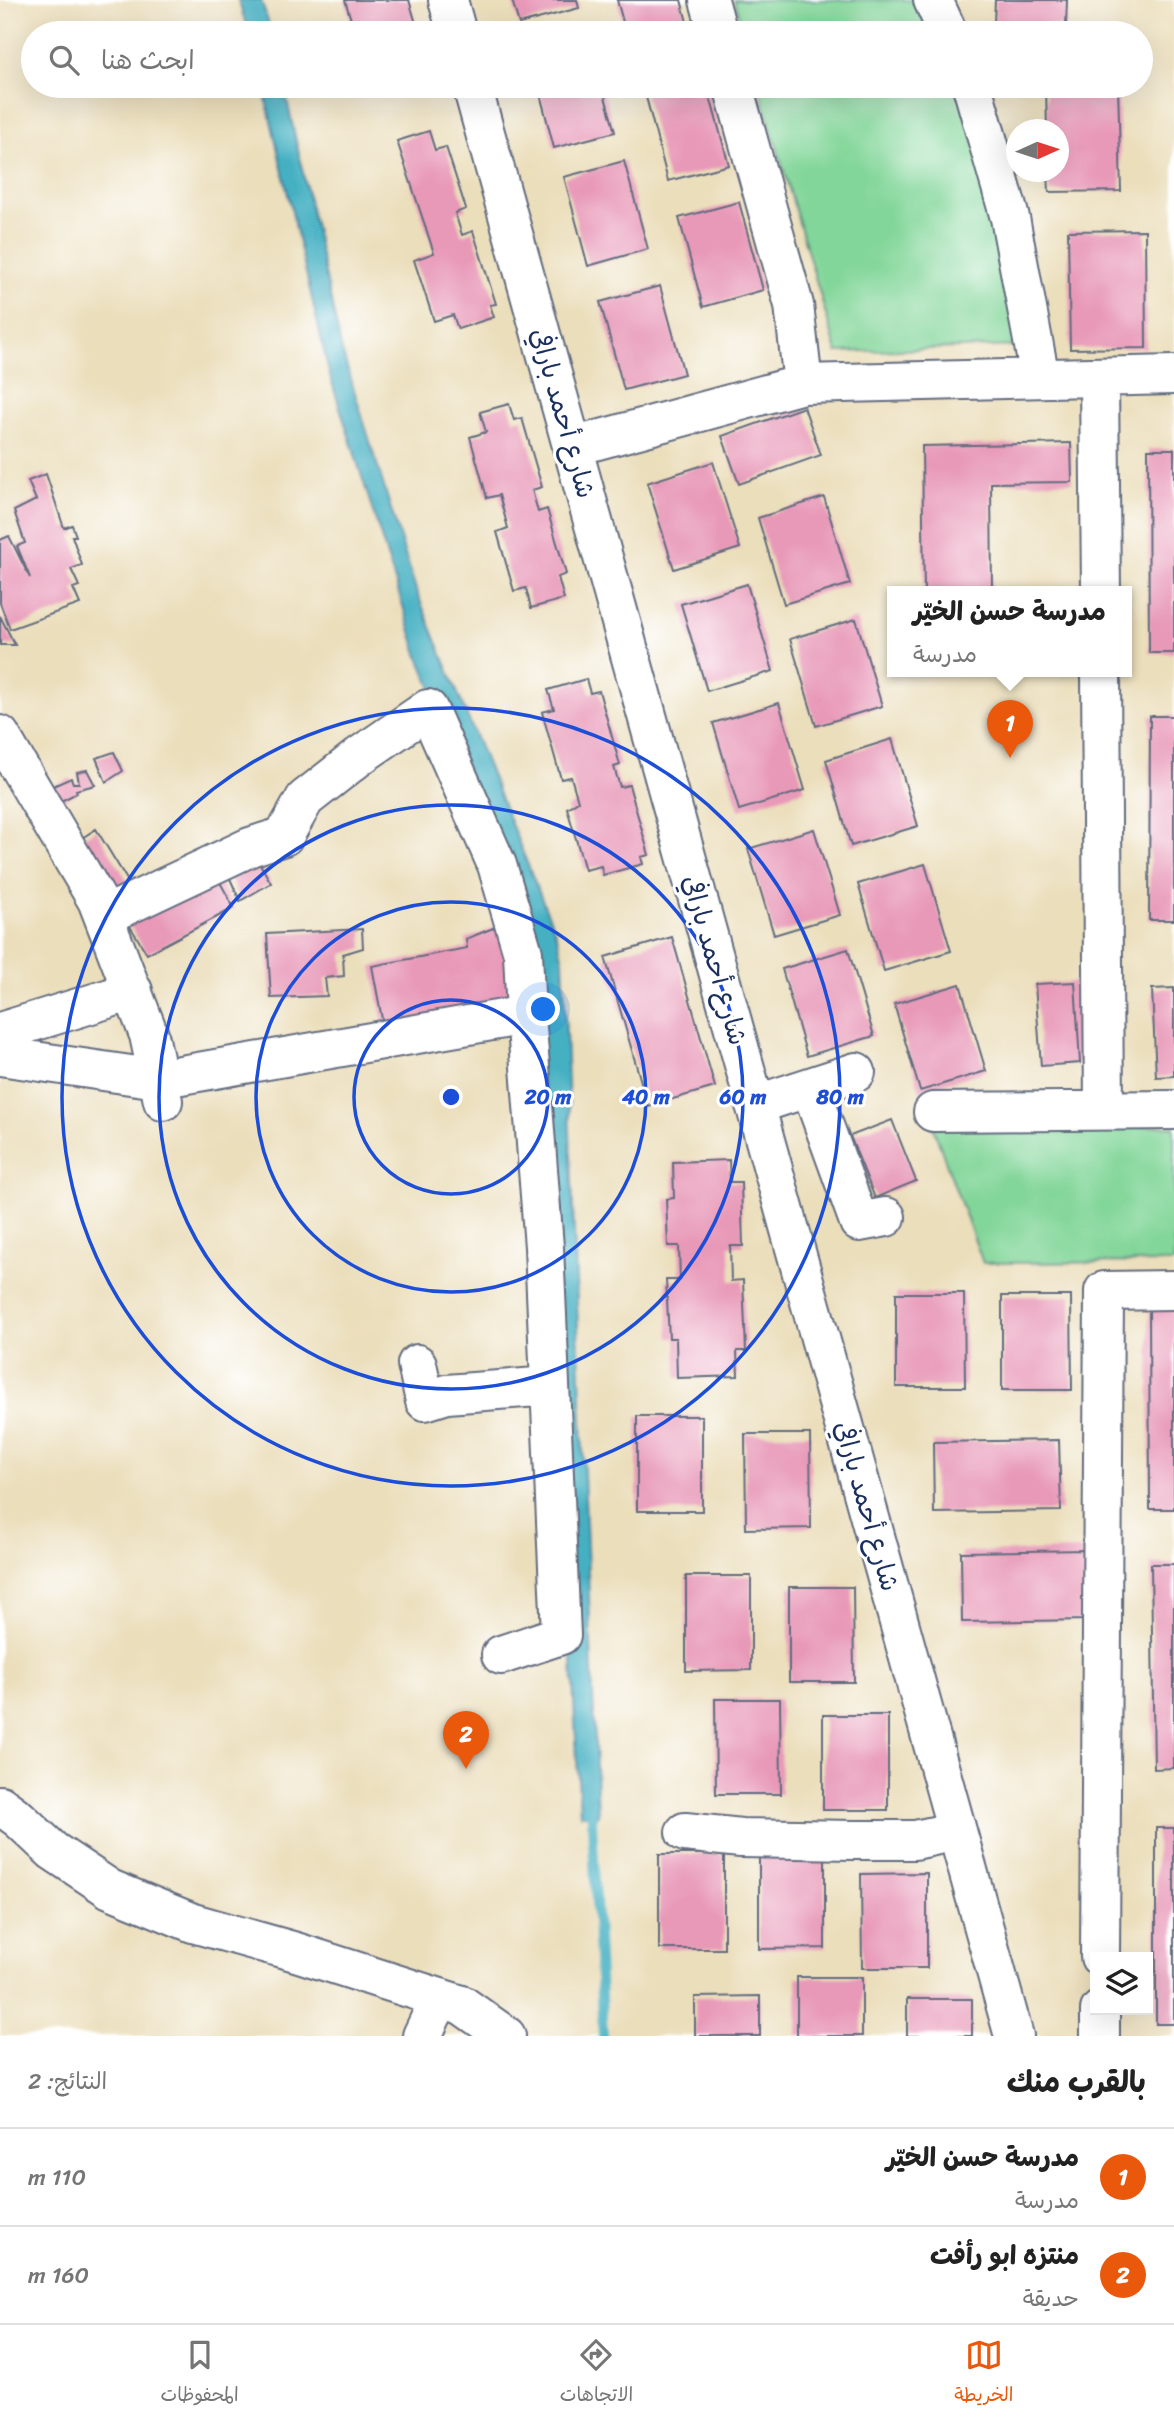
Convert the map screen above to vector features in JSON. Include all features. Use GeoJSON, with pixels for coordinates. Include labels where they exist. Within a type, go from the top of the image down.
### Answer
{"type":"FeatureCollection","features":[{"type":"Feature","properties":{"kind":"street"},"geometry":{"type":"LineString","coordinates":[[448,0],[454,21]]}},
{"type":"Feature","properties":{"kind":"street"},"geometry":{"type":"LineString","coordinates":[[709,0],[715,21]]}},
{"type":"Feature","properties":{"kind":"street"},"geometry":{"type":"LineString","coordinates":[[933,0],[943,21]]}},
{"type":"Feature","properties":{"kind":"street","name":"شارع أحمد بارافي"},"geometry":{"type":"LineString","coordinates":[[475,98],[1014,2036]]}},
{"type":"Feature","properties":{"kind":"street"},"geometry":{"type":"LineString","coordinates":[[736,98],[794,305],[803,384]]}},
{"type":"Feature","properties":{"kind":"street"},"geometry":{"type":"LineString","coordinates":[[975,98],[1010,219],[1040,378]]}},
{"type":"Feature","properties":{"kind":"street"},"geometry":{"type":"LineString","coordinates":[[572,447],[803,384],[1174,374]]}},
{"type":"Feature","properties":{"kind":"street"},"geometry":{"type":"LineString","coordinates":[[1100,377],[1101,586]]}},
{"type":"Feature","properties":{"kind":"street"},"geometry":{"type":"LineString","coordinates":[[1101,677],[1104,1110]]}},
{"type":"Feature","properties":{"kind":"street"},"geometry":{"type":"LineString","coordinates":[[104,916],[237,852],[284,836],[305,799],[361,755],[428,709],[498,865],[523,953],[544,1247],[561,1635],[501,1656]]}},
{"type":"Feature","properties":{"kind":"street"},"geometry":{"type":"LineString","coordinates":[[0,735],[97,900],[149,1035],[161,1091]]}},
{"type":"Feature","properties":{"kind":"street"},"geometry":{"type":"LineString","coordinates":[[0,1032],[133,991]]}},
{"type":"Feature","properties":{"kind":"street"},"geometry":{"type":"LineString","coordinates":[[0,1056],[161,1091],[526,1015]]}},
{"type":"Feature","properties":{"kind":"street"},"geometry":{"type":"LineString","coordinates":[[755,1105],[856,1072]]}},
{"type":"Feature","properties":{"kind":"street"},"geometry":{"type":"LineString","coordinates":[[810,1087],[859,1222],[886,1217]]}},
{"type":"Feature","properties":{"kind":"street"},"geometry":{"type":"LineString","coordinates":[[933,1112],[1174,1110]]}},
{"type":"Feature","properties":{"kind":"street"},"geometry":{"type":"LineString","coordinates":[[1100,1952],[1104,1291],[1174,1290]]}},
{"type":"Feature","properties":{"kind":"street"},"geometry":{"type":"LineString","coordinates":[[417,1364],[425,1401],[447,1394],[550,1387]]}},
{"type":"Feature","properties":{"kind":"street"},"geometry":{"type":"LineString","coordinates":[[0,1805],[53,1851],[110,1889],[193,1923],[296,1952],[462,2005],[506,2036]]}},
{"type":"Feature","properties":{"kind":"street"},"geometry":{"type":"LineString","coordinates":[[685,1832],[741,1838],[915,1840],[957,1831]]}},
{"type":"Feature","properties":{"kind":"street"},"geometry":{"type":"LineString","coordinates":[[422,2036],[440,1998]]}},
{"type":"Feature","properties":{"kind":"street"},"geometry":{"type":"LineString","coordinates":[[1100,2015],[1100,2036]]}},
{"type":"Feature","properties":{"kind":"green space"},"geometry":{"type":"Polygon","coordinates":[[[734,0],[920,0],[930,21],[740,21],[734,0]]]}},
{"type":"Feature","properties":{"kind":"green space"},"geometry":{"type":"Polygon","coordinates":[[[763,98],[961,98],[989,190],[1018,346],[837,352],[763,98]]]}},
{"type":"Feature","properties":{"kind":"green space"},"geometry":{"type":"Polygon","coordinates":[[[1174,1126],[1174,1262],[983,1263],[933,1127],[1174,1126]]]}},
{"type":"Feature","properties":{"kind":"water"},"geometry":{"type":"Polygon","coordinates":[[[238,0],[261,0],[268,21],[245,21],[238,0]]]}},
{"type":"Feature","properties":{"kind":"water"},"geometry":{"type":"Polygon","coordinates":[[[266,98],[287,98],[342,351],[417,593],[557,936],[563,960],[598,1815],[580,1815],[564,1515],[508,868],[420,660],[329,373],[266,98]]]}},
{"type":"Feature","properties":{"kind":"building"},"geometry":{"type":"Polygon","coordinates":[[[345,0],[409,0],[415,21],[351,21],[345,0]]]}},
{"type":"Feature","properties":{"kind":"building"},"geometry":{"type":"Polygon","coordinates":[[[512,0],[577,0],[579,8],[530,21],[518,21],[512,0]]]}},
{"type":"Feature","properties":{"kind":"building"},"geometry":{"type":"Polygon","coordinates":[[[617,0],[681,0],[687,21],[623,21],[617,0]]]}},
{"type":"Feature","properties":{"kind":"building"},"geometry":{"type":"Polygon","coordinates":[[[995,0],[1067,0],[1066,21],[994,21],[995,0]]]}},
{"type":"Feature","properties":{"kind":"building"},"geometry":{"type":"Polygon","coordinates":[[[541,98],[605,98],[615,132],[554,148],[541,98]]]}},
{"type":"Feature","properties":{"kind":"building"},"geometry":{"type":"Polygon","coordinates":[[[646,98],[710,98],[729,165],[668,181],[646,98]]]}},
{"type":"Feature","properties":{"kind":"building"},"geometry":{"type":"Polygon","coordinates":[[[1046,98],[1118,98],[1121,191],[1049,192],[1048,182],[1069,182],[1069,119],[1047,119],[1046,98]]]}},
{"type":"Feature","properties":{"kind":"building"},"geometry":{"type":"Polygon","coordinates":[[[429,131],[435,150],[446,147],[466,209],[455,213],[462,235],[473,231],[496,304],[490,305],[494,317],[458,329],[453,315],[434,321],[414,260],[434,253],[397,141],[429,131]]]}},
{"type":"Feature","properties":{"kind":"building"},"geometry":{"type":"Polygon","coordinates":[[[624,161],[648,249],[588,266],[564,177],[624,161]]]}},
{"type":"Feature","properties":{"kind":"building"},"geometry":{"type":"Polygon","coordinates":[[[739,202],[763,290],[703,307],[679,218],[739,202]]]}},
{"type":"Feature","properties":{"kind":"building"},"geometry":{"type":"Polygon","coordinates":[[[1145,230],[1146,348],[1070,349],[1068,231],[1145,230]]]}},
{"type":"Feature","properties":{"kind":"building"},"geometry":{"type":"Polygon","coordinates":[[[660,286],[684,374],[624,390],[600,302],[660,286]]]}},
{"type":"Feature","properties":{"kind":"building"},"geometry":{"type":"Polygon","coordinates":[[[509,404],[514,420],[522,418],[542,487],[532,490],[538,512],[547,509],[566,574],[558,577],[564,599],[531,608],[526,588],[514,591],[497,532],[508,528],[499,495],[487,498],[470,437],[486,432],[480,412],[509,404]]]}},
{"type":"Feature","properties":{"kind":"building"},"geometry":{"type":"Polygon","coordinates":[[[804,407],[821,455],[739,484],[722,436],[804,407]]]}},
{"type":"Feature","properties":{"kind":"building"},"geometry":{"type":"Polygon","coordinates":[[[1071,443],[1072,482],[991,483],[992,586],[924,586],[922,446],[1071,443]]]}},
{"type":"Feature","properties":{"kind":"building"},"geometry":{"type":"Polygon","coordinates":[[[1148,449],[1174,449],[1174,653],[1149,653],[1148,449]]]}},
{"type":"Feature","properties":{"kind":"building"},"geometry":{"type":"Polygon","coordinates":[[[713,462],[740,548],[674,569],[647,483],[713,462]]]}},
{"type":"Feature","properties":{"kind":"building"},"geometry":{"type":"Polygon","coordinates":[[[46,474],[64,528],[72,525],[76,536],[72,536],[82,565],[71,569],[79,586],[73,588],[80,604],[10,629],[0,603],[0,540],[9,536],[30,578],[17,546],[25,543],[14,511],[36,500],[28,481],[46,474]]]}},
{"type":"Feature","properties":{"kind":"building"},"geometry":{"type":"Polygon","coordinates":[[[824,497],[850,584],[784,604],[758,518],[824,497]]]}},
{"type":"Feature","properties":{"kind":"building"},"geometry":{"type":"Polygon","coordinates":[[[747,584],[773,671],[707,691],[681,604],[747,584]]]}},
{"type":"Feature","properties":{"kind":"building"},"geometry":{"type":"Polygon","coordinates":[[[0,616],[15,645],[0,645],[0,616]]]}},
{"type":"Feature","properties":{"kind":"building"},"geometry":{"type":"Polygon","coordinates":[[[856,619],[882,706],[816,726],[790,639],[856,619]]]}},
{"type":"Feature","properties":{"kind":"building"},"geometry":{"type":"Polygon","coordinates":[[[586,679],[590,693],[599,691],[620,765],[614,767],[620,787],[629,785],[649,855],[641,857],[643,864],[603,875],[601,866],[585,870],[567,808],[578,801],[571,777],[561,779],[542,712],[554,709],[548,690],[586,679]]]}},
{"type":"Feature","properties":{"kind":"building"},"geometry":{"type":"Polygon","coordinates":[[[779,703],[805,790],[739,810],[713,723],[779,703]]]}},
{"type":"Feature","properties":{"kind":"building"},"geometry":{"type":"Polygon","coordinates":[[[1150,716],[1174,716],[1174,920],[1149,920],[1150,716]]]}},
{"type":"Feature","properties":{"kind":"building"},"geometry":{"type":"Polygon","coordinates":[[[892,739],[918,826],[851,846],[826,760],[892,739]]]}},
{"type":"Feature","properties":{"kind":"building"},"geometry":{"type":"Polygon","coordinates":[[[114,752],[123,771],[106,782],[96,758],[114,752]]]}},
{"type":"Feature","properties":{"kind":"building"},"geometry":{"type":"Polygon","coordinates":[[[87,770],[95,785],[76,790],[77,793],[59,802],[53,786],[71,778],[73,783],[79,783],[77,772],[87,770]]]}},
{"type":"Feature","properties":{"kind":"building"},"geometry":{"type":"Polygon","coordinates":[[[96,829],[129,883],[112,894],[79,840],[96,829]]]}},
{"type":"Feature","properties":{"kind":"building"},"geometry":{"type":"Polygon","coordinates":[[[814,829],[840,915],[774,935],[748,849],[814,829]]]}},
{"type":"Feature","properties":{"kind":"building"},"geometry":{"type":"Polygon","coordinates":[[[253,852],[271,883],[240,901],[224,865],[253,852]]]}},
{"type":"Feature","properties":{"kind":"building"},"geometry":{"type":"Polygon","coordinates":[[[925,864],[951,951],[884,971],[858,884],[925,864]]]}},
{"type":"Feature","properties":{"kind":"building"},"geometry":{"type":"Polygon","coordinates":[[[214,871],[234,908],[147,954],[125,918],[214,871]]]}},
{"type":"Feature","properties":{"kind":"building"},"geometry":{"type":"Polygon","coordinates":[[[503,924],[510,962],[506,1011],[385,1035],[372,966],[467,948],[466,939],[503,924]]]}},
{"type":"Feature","properties":{"kind":"building"},"geometry":{"type":"Polygon","coordinates":[[[362,929],[363,948],[343,954],[344,976],[325,978],[327,996],[271,998],[267,934],[362,929]]]}},
{"type":"Feature","properties":{"kind":"building"},"geometry":{"type":"Polygon","coordinates":[[[672,937],[715,1087],[648,1106],[605,957],[672,937]]]}},
{"type":"Feature","properties":{"kind":"building"},"geometry":{"type":"Polygon","coordinates":[[[848,949],[874,1036],[807,1056],[782,969],[848,949]]]}},
{"type":"Feature","properties":{"kind":"building"},"geometry":{"type":"Polygon","coordinates":[[[1075,982],[1080,1063],[1041,1066],[1035,984],[1075,982]]]}},
{"type":"Feature","properties":{"kind":"building"},"geometry":{"type":"Polygon","coordinates":[[[960,984],[986,1071],[920,1091],[894,1004],[960,984]]]}},
{"type":"Feature","properties":{"kind":"building"},"geometry":{"type":"Polygon","coordinates":[[[1174,988],[1174,1076],[1156,1077],[1152,989],[1174,988]]]}},
{"type":"Feature","properties":{"kind":"building"},"geometry":{"type":"Polygon","coordinates":[[[892,1120],[916,1181],[875,1198],[850,1136],[892,1120]]]}},
{"type":"Feature","properties":{"kind":"building"},"geometry":{"type":"Polygon","coordinates":[[[729,1160],[730,1182],[741,1182],[743,1246],[730,1246],[731,1281],[743,1280],[746,1351],[737,1351],[738,1376],[677,1378],[676,1338],[669,1338],[666,1280],[680,1280],[679,1246],[668,1246],[666,1199],[674,1198],[673,1162],[729,1160]]]}},
{"type":"Feature","properties":{"kind":"building"},"geometry":{"type":"Polygon","coordinates":[[[896,1293],[964,1293],[965,1387],[896,1387],[896,1293]]]}},
{"type":"Feature","properties":{"kind":"building"},"geometry":{"type":"Polygon","coordinates":[[[1002,1296],[1071,1296],[1072,1390],[1002,1390],[1002,1296]]]}},
{"type":"Feature","properties":{"kind":"building"},"geometry":{"type":"Polygon","coordinates":[[[1149,1305],[1174,1305],[1174,1509],[1150,1509],[1149,1305]]]}},
{"type":"Feature","properties":{"kind":"building"},"geometry":{"type":"Polygon","coordinates":[[[637,1416],[702,1416],[702,1511],[637,1511],[637,1416]]]}},
{"type":"Feature","properties":{"kind":"building"},"geometry":{"type":"Polygon","coordinates":[[[745,1434],[810,1434],[811,1528],[746,1529],[745,1434]]]}},
{"type":"Feature","properties":{"kind":"building"},"geometry":{"type":"Polygon","coordinates":[[[1059,1440],[1061,1511],[934,1513],[933,1442],[1059,1440]]]}},
{"type":"Feature","properties":{"kind":"building"},"geometry":{"type":"Polygon","coordinates":[[[1087,1550],[1088,1620],[962,1622],[961,1552],[1087,1550]]]}},
{"type":"Feature","properties":{"kind":"building"},"geometry":{"type":"Polygon","coordinates":[[[1151,1564],[1174,1564],[1174,1768],[1154,1769],[1151,1564]]]}},
{"type":"Feature","properties":{"kind":"building"},"geometry":{"type":"Polygon","coordinates":[[[686,1576],[751,1576],[751,1670],[686,1671],[686,1576]]]}},
{"type":"Feature","properties":{"kind":"building"},"geometry":{"type":"Polygon","coordinates":[[[789,1587],[853,1587],[854,1682],[789,1682],[789,1587]]]}},
{"type":"Feature","properties":{"kind":"building"},"geometry":{"type":"Polygon","coordinates":[[[715,1699],[780,1699],[781,1794],[716,1794],[715,1699]]]}},
{"type":"Feature","properties":{"kind":"building"},"geometry":{"type":"Polygon","coordinates":[[[823,1715],[888,1715],[888,1810],[823,1810],[823,1715]]]}},
{"type":"Feature","properties":{"kind":"building"},"geometry":{"type":"Polygon","coordinates":[[[1156,1828],[1174,1828],[1174,2024],[1156,2024],[1156,1828]]]}},
{"type":"Feature","properties":{"kind":"building"},"geometry":{"type":"Polygon","coordinates":[[[659,1854],[724,1854],[724,1949],[659,1949],[659,1854]]]}},
{"type":"Feature","properties":{"kind":"building"},"geometry":{"type":"Polygon","coordinates":[[[759,1854],[825,1854],[825,1948],[759,1949],[759,1854]]]}},
{"type":"Feature","properties":{"kind":"building"},"geometry":{"type":"Polygon","coordinates":[[[927,1873],[927,1968],[862,1968],[861,1874],[927,1873]]]}},
{"type":"Feature","properties":{"kind":"building"},"geometry":{"type":"Polygon","coordinates":[[[797,1977],[862,1977],[862,2036],[797,2036],[797,1977]]]}},
{"type":"Feature","properties":{"kind":"building"},"geometry":{"type":"Polygon","coordinates":[[[760,1996],[760,2036],[695,2036],[695,1997],[760,1996]]]}},
{"type":"Feature","properties":{"kind":"building"},"geometry":{"type":"Polygon","coordinates":[[[907,1999],[972,1999],[972,2036],[907,2036],[907,1999]]]}},
{"type":"Feature","properties":{"kind":"waterway"},"geometry":{"type":"LineString","coordinates":[[591,1803],[603,2036]]}},
{"type":"Feature","properties":{"kind":"place","name":"مدرسة حسن الخيّر"},"geometry":{"type":"Point","coordinates":[1010,758]}},
{"type":"Feature","properties":{"kind":"place","name":"منتزه ابو رأفت"},"geometry":{"type":"Point","coordinates":[466,1769]}}]}
